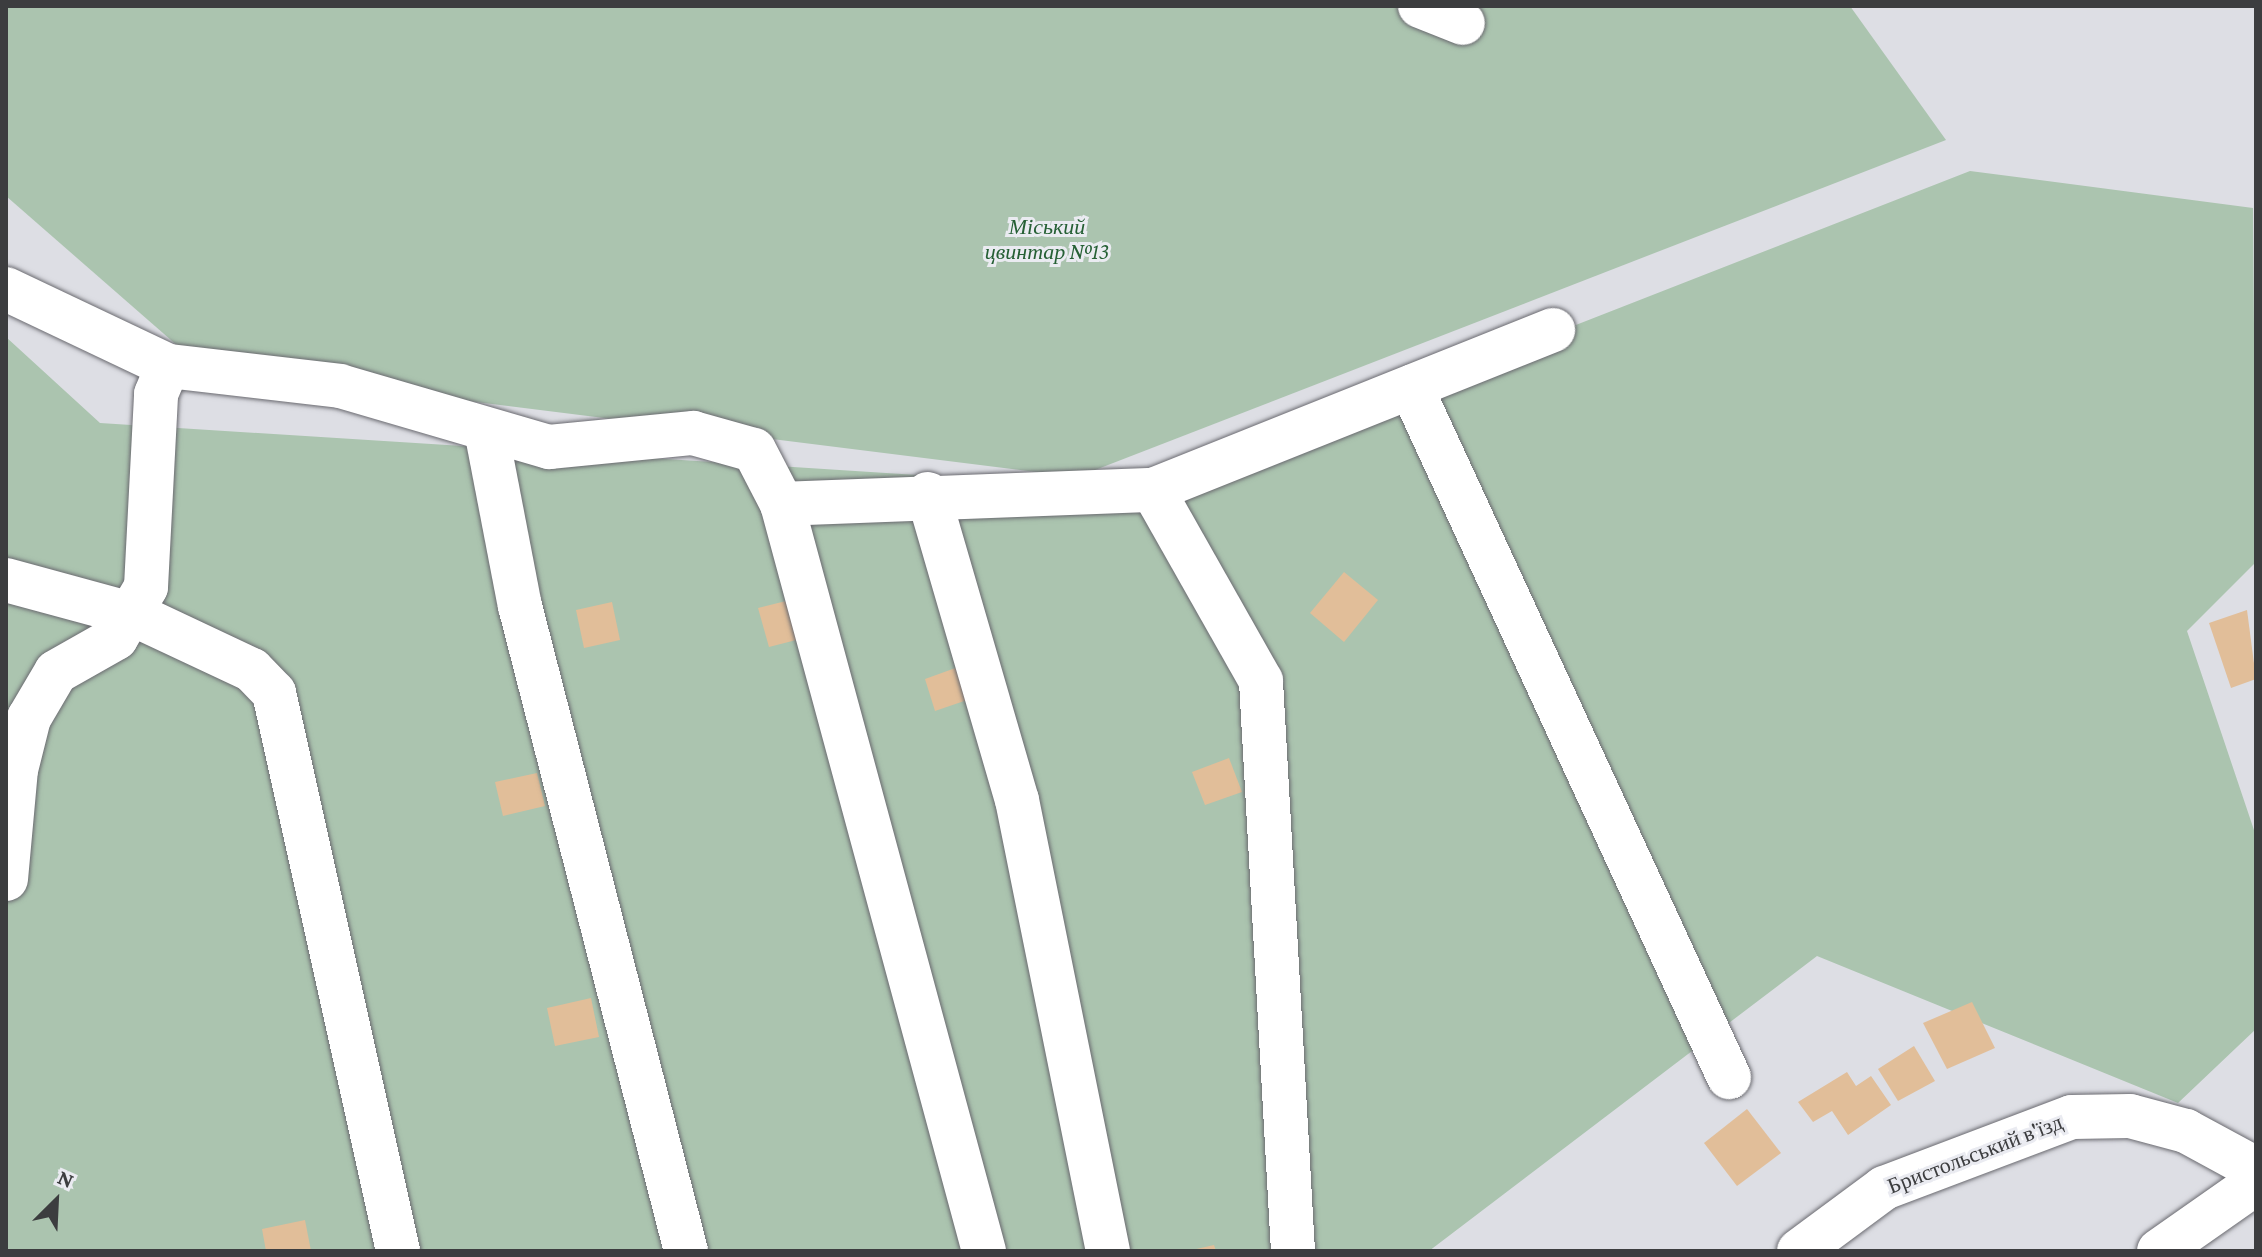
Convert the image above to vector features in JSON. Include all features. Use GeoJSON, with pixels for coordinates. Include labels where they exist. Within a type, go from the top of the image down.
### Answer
{"type":"FeatureCollection","features":[{"type":"Feature","properties":{"kind":"street"},"geometry":{"type":"LineString","coordinates":[[1420,6],[1463,23]]}},
{"type":"Feature","properties":{"kind":"street"},"geometry":{"type":"LineString","coordinates":[[6,289],[168,366],[340,386],[549,447],[693,433],[727,438],[754,450],[782,504],[984,1251]]}},
{"type":"Feature","properties":{"kind":"street"},"geometry":{"type":"LineString","coordinates":[[782,504],[928,494],[1153,490],[1553,330]]}},
{"type":"Feature","properties":{"kind":"street"},"geometry":{"type":"LineString","coordinates":[[6,879],[16,770],[29,718],[56,672],[116,638],[135,615],[146,587],[156,394],[168,366]]}},
{"type":"Feature","properties":{"kind":"street"},"geometry":{"type":"LineString","coordinates":[[1411,387],[1729,1077]]}},
{"type":"Feature","properties":{"kind":"street"},"geometry":{"type":"LineString","coordinates":[[486,430],[520,606],[686,1251]]}},
{"type":"Feature","properties":{"kind":"street"},"geometry":{"type":"LineString","coordinates":[[1153,490],[1261,681],[1293,1251]]}},
{"type":"Feature","properties":{"kind":"street"},"geometry":{"type":"LineString","coordinates":[[928,494],[1017,800],[1108,1251]]}},
{"type":"Feature","properties":{"kind":"street"},"geometry":{"type":"LineString","coordinates":[[6,580],[135,615],[252,670],[274,693],[398,1251]]}},
{"type":"Feature","properties":{"kind":"street","name":"Бристольський в'їзд"},"geometry":{"type":"LineString","coordinates":[[1799,1251],[1884,1188],[2072,1117],[2130,1116],[2186,1131],[2256,1169]]}},
{"type":"Feature","properties":{"kind":"street"},"geometry":{"type":"LineString","coordinates":[[2159,1251],[2256,1183]]}},
{"type":"Feature","properties":{"kind":"green space","name":"Міський цвинтар №13"},"geometry":{"type":"Polygon","coordinates":[[[6,6],[1850,6],[1946,140],[1077,477],[203,368],[6,196],[6,6]]]}},
{"type":"Feature","properties":{"kind":"green space"},"geometry":{"type":"Polygon","coordinates":[[[1970,171],[2253,208],[2256,562],[2187,631],[2256,836],[2256,1029],[2178,1103],[1817,956],[1429,1251],[6,1251],[6,337],[100,423],[1153,490],[1970,171]]]}},
{"type":"Feature","properties":{"kind":"building"},"geometry":{"type":"Polygon","coordinates":[[[1344,572],[1378,600],[1344,642],[1310,613],[1344,572]]]}},
{"type":"Feature","properties":{"kind":"building"},"geometry":{"type":"Polygon","coordinates":[[[794,599],[804,638],[769,647],[758,608],[794,599]]]}},
{"type":"Feature","properties":{"kind":"building"},"geometry":{"type":"Polygon","coordinates":[[[612,602],[620,640],[584,648],[576,610],[612,602]]]}},
{"type":"Feature","properties":{"kind":"building"},"geometry":{"type":"Polygon","coordinates":[[[2247,610],[2256,679],[2231,688],[2209,623],[2247,610]]]}},
{"type":"Feature","properties":{"kind":"building"},"geometry":{"type":"Polygon","coordinates":[[[961,666],[973,698],[935,711],[925,679],[961,666]]]}},
{"type":"Feature","properties":{"kind":"building"},"geometry":{"type":"Polygon","coordinates":[[[1229,758],[1242,792],[1205,805],[1192,772],[1229,758]]]}},
{"type":"Feature","properties":{"kind":"building"},"geometry":{"type":"Polygon","coordinates":[[[537,773],[545,806],[503,816],[495,782],[537,773]]]}},
{"type":"Feature","properties":{"kind":"building"},"geometry":{"type":"Polygon","coordinates":[[[591,998],[599,1037],[555,1046],[547,1008],[591,998]]]}},
{"type":"Feature","properties":{"kind":"building"},"geometry":{"type":"Polygon","coordinates":[[[1972,1002],[1995,1048],[1947,1069],[1923,1023],[1972,1002]]]}},
{"type":"Feature","properties":{"kind":"building"},"geometry":{"type":"Polygon","coordinates":[[[1914,1046],[1935,1081],[1898,1101],[1878,1069],[1914,1046]]]}},
{"type":"Feature","properties":{"kind":"building"},"geometry":{"type":"Polygon","coordinates":[[[1847,1072],[1856,1086],[1871,1076],[1891,1105],[1848,1135],[1832,1111],[1813,1122],[1798,1102],[1847,1072]]]}},
{"type":"Feature","properties":{"kind":"building"},"geometry":{"type":"Polygon","coordinates":[[[1747,1109],[1781,1153],[1737,1186],[1704,1143],[1747,1109]]]}},
{"type":"Feature","properties":{"kind":"building"},"geometry":{"type":"Polygon","coordinates":[[[305,1220],[311,1251],[266,1251],[262,1229],[305,1220]]]}},
{"type":"Feature","properties":{"kind":"building"},"geometry":{"type":"Polygon","coordinates":[[[1214,1245],[1216,1251],[1192,1251],[1192,1250],[1214,1245]]]}}]}
